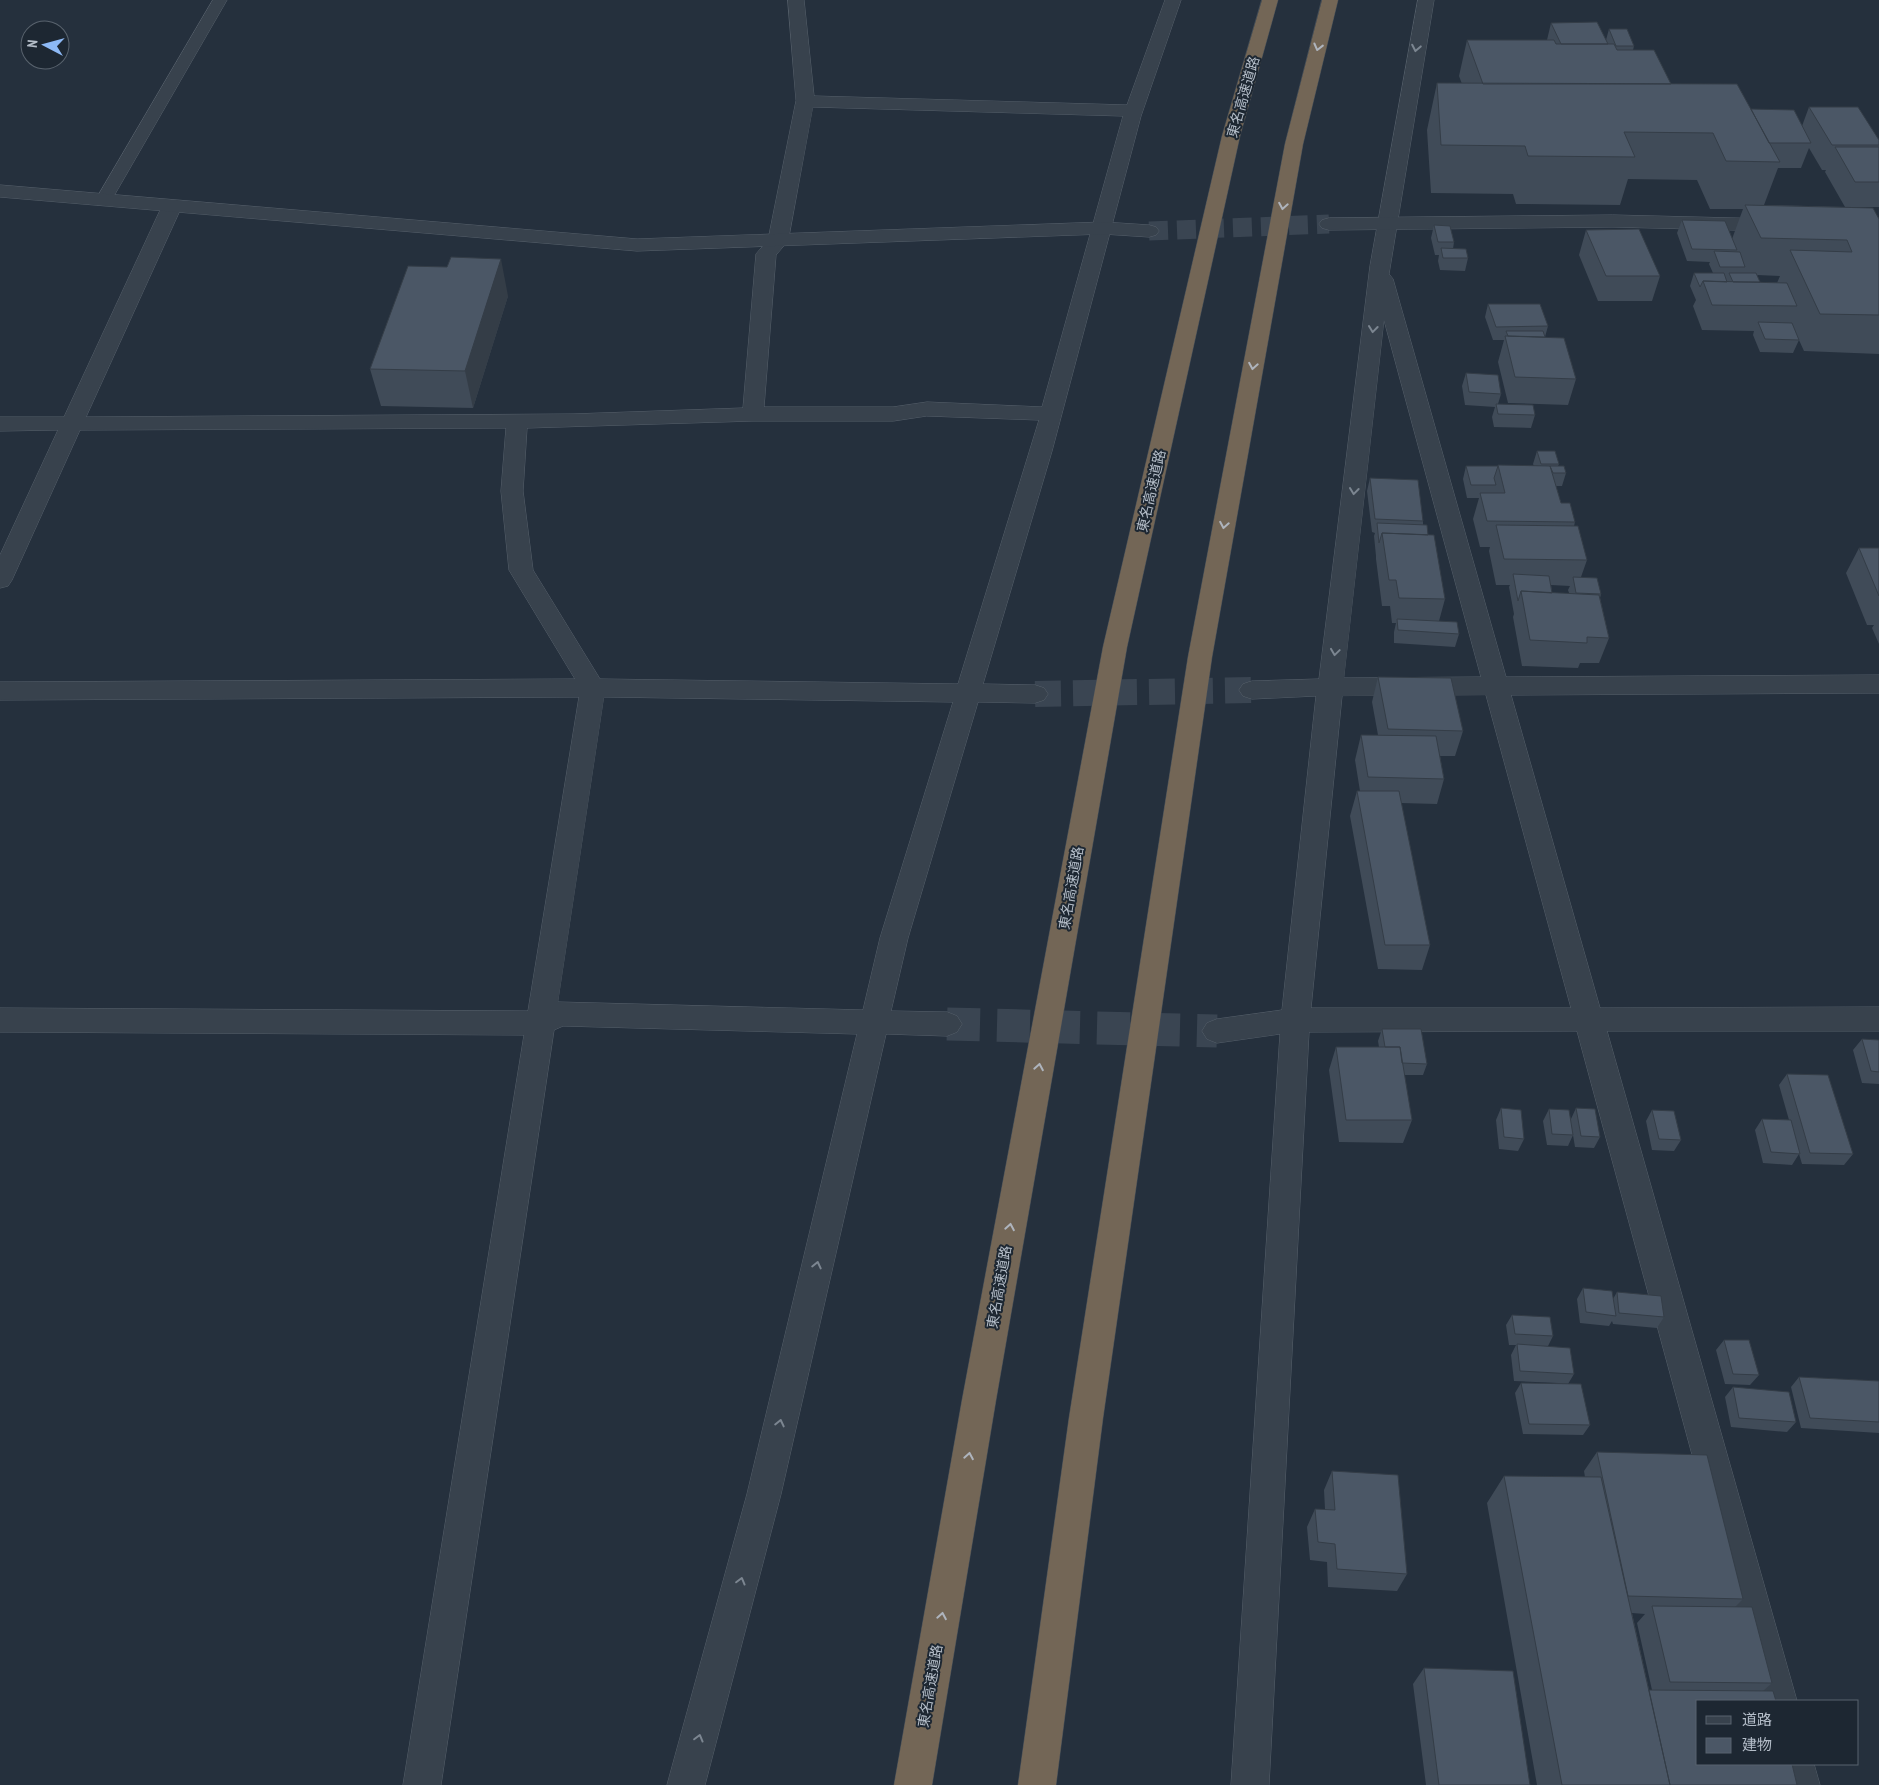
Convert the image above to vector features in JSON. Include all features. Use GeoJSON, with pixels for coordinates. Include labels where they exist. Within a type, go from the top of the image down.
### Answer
{"type":"FeatureCollection","features":[{"type":"Feature","properties":{"kind":"highway","name":"東名高速道路"},"geometry":{"type":"LineString","coordinates":[[913,1785],[979,1400],[1115,647],[1231,136],[1270,0]]}},
{"type":"Feature","properties":{"kind":"highway"},"geometry":{"type":"LineString","coordinates":[[1038,1785],[1086,1418],[1200,658],[1294,144],[1330,0]]}},
{"type":"Feature","properties":{"kind":"street"},"geometry":{"type":"LineString","coordinates":[[753,414],[766,254],[778,241],[805,101],[796,0]]}},
{"type":"Feature","properties":{"kind":"street"},"geometry":{"type":"LineString","coordinates":[[686,1785],[764,1494],[894,938],[1041,451],[1049,414],[1103,228],[1134,111],[1173,0]]}},
{"type":"Feature","properties":{"kind":"street"},"geometry":{"type":"LineString","coordinates":[[1250,1785],[1296,1020],[1330,687],[1380,266],[1426,0]]}},
{"type":"Feature","properties":{"kind":"street"},"geometry":{"type":"LineString","coordinates":[[805,101],[1134,111]]}},
{"type":"Feature","properties":{"kind":"street"},"geometry":{"type":"LineString","coordinates":[[0,191],[636,244],[778,241],[1103,228],[1149,231]]}},
{"type":"Feature","properties":{"kind":"street"},"geometry":{"type":"LineString","coordinates":[[0,580],[172,206]]}},
{"type":"Feature","properties":{"kind":"street"},"geometry":{"type":"LineString","coordinates":[[1329,224],[1614,221],[1793,226]]}},
{"type":"Feature","properties":{"kind":"street"},"geometry":{"type":"LineString","coordinates":[[1380,266],[1778,1700]]}},
{"type":"Feature","properties":{"kind":"street"},"geometry":{"type":"LineString","coordinates":[[0,424],[573,421],[753,414],[893,414],[927,409],[1049,414]]}},
{"type":"Feature","properties":{"kind":"street"},"geometry":{"type":"LineString","coordinates":[[422,1785],[593,688],[521,570],[512,491],[518,420]]}},
{"type":"Feature","properties":{"kind":"street"},"geometry":{"type":"LineString","coordinates":[[1252,690],[1330,687],[1879,684]]}},
{"type":"Feature","properties":{"kind":"street"},"geometry":{"type":"LineString","coordinates":[[0,691],[593,688],[968,691],[1035,694]]}},
{"type":"Feature","properties":{"kind":"street"},"geometry":{"type":"LineString","coordinates":[[0,1020],[542,1023],[559,1014],[948,1024]]}},
{"type":"Feature","properties":{"kind":"street"},"geometry":{"type":"LineString","coordinates":[[1217,1031],[1296,1020],[1879,1019]]}},
{"type":"Feature","properties":{"kind":"street"},"geometry":{"type":"LineString","coordinates":[[1795,1765],[1801,1785]]}},
{"type":"Feature","properties":{"kind":"lane"},"geometry":{"type":"LineString","coordinates":[[103,201],[220,0]]}},
{"type":"Feature","properties":{"kind":"building"},"geometry":{"type":"Polygon","coordinates":[[[1597,22],[1608,44],[1561,44],[1551,23],[1597,22]]]}},
{"type":"Feature","properties":{"kind":"building"},"geometry":{"type":"Polygon","coordinates":[[[1609,29],[1627,29],[1634,46],[1616,46],[1609,29]]]}},
{"type":"Feature","properties":{"kind":"building"},"geometry":{"type":"Polygon","coordinates":[[[1467,40],[1554,40],[1556,44],[1614,44],[1617,50],[1654,50],[1671,84],[1483,84],[1467,40]]]}},
{"type":"Feature","properties":{"kind":"building"},"geometry":{"type":"Polygon","coordinates":[[[1437,83],[1737,84],[1780,162],[1726,161],[1713,133],[1624,132],[1635,157],[1528,156],[1525,146],[1441,145],[1437,83]]]}},
{"type":"Feature","properties":{"kind":"building"},"geometry":{"type":"Polygon","coordinates":[[[1809,107],[1858,107],[1879,140],[1879,145],[1832,145],[1809,107]]]}},
{"type":"Feature","properties":{"kind":"building"},"geometry":{"type":"Polygon","coordinates":[[[1751,109],[1794,110],[1811,143],[1769,143],[1751,109]]]}},
{"type":"Feature","properties":{"kind":"building"},"geometry":{"type":"Polygon","coordinates":[[[1835,147],[1879,147],[1879,182],[1855,182],[1835,147]]]}},
{"type":"Feature","properties":{"kind":"building"},"geometry":{"type":"Polygon","coordinates":[[[1745,205],[1873,208],[1879,219],[1879,315],[1820,314],[1790,250],[1852,252],[1847,240],[1761,238],[1745,205]]]}},
{"type":"Feature","properties":{"kind":"building"},"geometry":{"type":"Polygon","coordinates":[[[1682,220],[1725,221],[1737,250],[1692,249],[1682,220]]]}},
{"type":"Feature","properties":{"kind":"building"},"geometry":{"type":"Polygon","coordinates":[[[1434,225],[1450,226],[1454,242],[1438,242],[1434,225]]]}},
{"type":"Feature","properties":{"kind":"building"},"geometry":{"type":"Polygon","coordinates":[[[1639,229],[1660,276],[1606,276],[1586,230],[1639,229]]]}},
{"type":"Feature","properties":{"kind":"building"},"geometry":{"type":"Polygon","coordinates":[[[1441,248],[1466,249],[1468,258],[1443,258],[1441,248]]]}},
{"type":"Feature","properties":{"kind":"building"},"geometry":{"type":"Polygon","coordinates":[[[1714,251],[1740,252],[1745,267],[1720,267],[1714,251]]]}},
{"type":"Feature","properties":{"kind":"building"},"geometry":{"type":"Polygon","coordinates":[[[451,257],[501,259],[465,371],[370,369],[408,266],[447,267],[451,257]]]}},
{"type":"Feature","properties":{"kind":"building"},"geometry":{"type":"Polygon","coordinates":[[[1694,273],[1724,273],[1727,282],[1703,281],[1700,287],[1694,273]]]}},
{"type":"Feature","properties":{"kind":"building"},"geometry":{"type":"Polygon","coordinates":[[[1729,273],[1756,273],[1760,282],[1733,282],[1729,273]]]}},
{"type":"Feature","properties":{"kind":"building"},"geometry":{"type":"Polygon","coordinates":[[[1703,281],[1787,283],[1797,306],[1712,305],[1703,281]]]}},
{"type":"Feature","properties":{"kind":"building"},"geometry":{"type":"Polygon","coordinates":[[[1488,304],[1540,304],[1548,326],[1496,327],[1488,304]]]}},
{"type":"Feature","properties":{"kind":"building"},"geometry":{"type":"Polygon","coordinates":[[[1758,322],[1792,323],[1799,340],[1765,339],[1758,322]]]}},
{"type":"Feature","properties":{"kind":"building"},"geometry":{"type":"Polygon","coordinates":[[[1506,331],[1543,331],[1545,337],[1508,336],[1506,331]]]}},
{"type":"Feature","properties":{"kind":"building"},"geometry":{"type":"Polygon","coordinates":[[[1505,336],[1564,338],[1576,379],[1515,377],[1505,336]]]}},
{"type":"Feature","properties":{"kind":"building"},"geometry":{"type":"Polygon","coordinates":[[[1466,373],[1498,375],[1501,394],[1469,392],[1466,373]]]}},
{"type":"Feature","properties":{"kind":"building"},"geometry":{"type":"Polygon","coordinates":[[[1496,404],[1533,405],[1535,415],[1498,414],[1496,404]]]}},
{"type":"Feature","properties":{"kind":"building"},"geometry":{"type":"Polygon","coordinates":[[[1537,451],[1555,451],[1559,464],[1541,464],[1537,451]]]}},
{"type":"Feature","properties":{"kind":"building"},"geometry":{"type":"Polygon","coordinates":[[[1498,465],[1550,466],[1561,503],[1570,503],[1575,522],[1487,521],[1480,493],[1505,493],[1498,465]]]}},
{"type":"Feature","properties":{"kind":"building"},"geometry":{"type":"Polygon","coordinates":[[[1466,466],[1498,466],[1494,478],[1496,485],[1471,485],[1466,466]]]}},
{"type":"Feature","properties":{"kind":"building"},"geometry":{"type":"Polygon","coordinates":[[[1550,466],[1564,466],[1566,473],[1553,473],[1550,466]]]}},
{"type":"Feature","properties":{"kind":"building"},"geometry":{"type":"Polygon","coordinates":[[[1370,478],[1418,480],[1423,521],[1375,519],[1370,478]]]}},
{"type":"Feature","properties":{"kind":"building"},"geometry":{"type":"Polygon","coordinates":[[[1377,523],[1427,525],[1428,535],[1382,533],[1379,543],[1377,523]]]}},
{"type":"Feature","properties":{"kind":"building"},"geometry":{"type":"Polygon","coordinates":[[[1496,525],[1578,526],[1587,560],[1504,559],[1496,525]]]}},
{"type":"Feature","properties":{"kind":"building"},"geometry":{"type":"Polygon","coordinates":[[[1382,533],[1434,535],[1445,599],[1399,598],[1396,580],[1389,580],[1382,533]]]}},
{"type":"Feature","properties":{"kind":"building"},"geometry":{"type":"Polygon","coordinates":[[[1859,548],[1879,548],[1879,596],[1859,548]]]}},
{"type":"Feature","properties":{"kind":"building"},"geometry":{"type":"Polygon","coordinates":[[[1513,574],[1549,576],[1552,593],[1521,591],[1518,601],[1513,574]]]}},
{"type":"Feature","properties":{"kind":"building"},"geometry":{"type":"Polygon","coordinates":[[[1573,577],[1597,578],[1601,594],[1576,593],[1573,577]]]}},
{"type":"Feature","properties":{"kind":"building"},"geometry":{"type":"Polygon","coordinates":[[[1521,591],[1599,595],[1609,638],[1587,637],[1587,643],[1530,640],[1521,591]]]}},
{"type":"Feature","properties":{"kind":"building"},"geometry":{"type":"Polygon","coordinates":[[[1397,619],[1457,622],[1459,634],[1398,630],[1397,619]]]}},
{"type":"Feature","properties":{"kind":"building"},"geometry":{"type":"Polygon","coordinates":[[[1378,677],[1451,678],[1463,731],[1388,729],[1378,677]]]}},
{"type":"Feature","properties":{"kind":"building"},"geometry":{"type":"Polygon","coordinates":[[[1361,735],[1436,736],[1444,779],[1368,777],[1361,735]]]}},
{"type":"Feature","properties":{"kind":"building"},"geometry":{"type":"Polygon","coordinates":[[[1357,791],[1399,791],[1430,945],[1385,945],[1357,791]]]}},
{"type":"Feature","properties":{"kind":"building"},"geometry":{"type":"Polygon","coordinates":[[[1382,1029],[1421,1029],[1427,1064],[1402,1063],[1400,1047],[1385,1047],[1382,1029]]]}},
{"type":"Feature","properties":{"kind":"building"},"geometry":{"type":"Polygon","coordinates":[[[1862,1039],[1879,1040],[1879,1072],[1871,1071],[1862,1039]]]}},
{"type":"Feature","properties":{"kind":"building"},"geometry":{"type":"Polygon","coordinates":[[[1336,1047],[1400,1047],[1412,1120],[1346,1120],[1336,1047]]]}},
{"type":"Feature","properties":{"kind":"building"},"geometry":{"type":"Polygon","coordinates":[[[1787,1074],[1828,1075],[1853,1154],[1810,1153],[1787,1074]]]}},
{"type":"Feature","properties":{"kind":"building"},"geometry":{"type":"Polygon","coordinates":[[[1501,1108],[1521,1110],[1524,1139],[1504,1137],[1501,1108]]]}},
{"type":"Feature","properties":{"kind":"building"},"geometry":{"type":"Polygon","coordinates":[[[1576,1108],[1595,1109],[1600,1137],[1581,1136],[1576,1108]]]}},
{"type":"Feature","properties":{"kind":"building"},"geometry":{"type":"Polygon","coordinates":[[[1549,1109],[1569,1110],[1573,1135],[1552,1134],[1549,1109]]]}},
{"type":"Feature","properties":{"kind":"building"},"geometry":{"type":"Polygon","coordinates":[[[1652,1110],[1674,1111],[1681,1140],[1659,1139],[1652,1110]]]}},
{"type":"Feature","properties":{"kind":"building"},"geometry":{"type":"Polygon","coordinates":[[[1762,1119],[1791,1120],[1800,1154],[1771,1152],[1762,1119]]]}},
{"type":"Feature","properties":{"kind":"building"},"geometry":{"type":"Polygon","coordinates":[[[1583,1288],[1612,1291],[1616,1316],[1586,1312],[1583,1288]]]}},
{"type":"Feature","properties":{"kind":"building"},"geometry":{"type":"Polygon","coordinates":[[[1617,1292],[1661,1296],[1664,1317],[1619,1313],[1617,1292]]]}},
{"type":"Feature","properties":{"kind":"building"},"geometry":{"type":"Polygon","coordinates":[[[1512,1315],[1550,1317],[1553,1336],[1515,1334],[1512,1315]]]}},
{"type":"Feature","properties":{"kind":"building"},"geometry":{"type":"Polygon","coordinates":[[[1724,1340],[1749,1340],[1759,1375],[1733,1374],[1724,1340]]]}},
{"type":"Feature","properties":{"kind":"building"},"geometry":{"type":"Polygon","coordinates":[[[1517,1344],[1570,1348],[1574,1374],[1520,1371],[1517,1344]]]}},
{"type":"Feature","properties":{"kind":"building"},"geometry":{"type":"Polygon","coordinates":[[[1799,1377],[1879,1381],[1879,1422],[1810,1418],[1799,1377]]]}},
{"type":"Feature","properties":{"kind":"building"},"geometry":{"type":"Polygon","coordinates":[[[1521,1383],[1581,1384],[1590,1425],[1529,1424],[1521,1383]]]}},
{"type":"Feature","properties":{"kind":"building"},"geometry":{"type":"Polygon","coordinates":[[[1733,1387],[1789,1392],[1796,1422],[1739,1418],[1733,1387]]]}},
{"type":"Feature","properties":{"kind":"building"},"geometry":{"type":"Polygon","coordinates":[[[1597,1452],[1707,1455],[1743,1599],[1628,1596],[1597,1452]]]}},
{"type":"Feature","properties":{"kind":"building"},"geometry":{"type":"Polygon","coordinates":[[[1332,1471],[1398,1475],[1407,1574],[1337,1569],[1335,1544],[1318,1542],[1315,1509],[1335,1510],[1332,1471]]]}},
{"type":"Feature","properties":{"kind":"building"},"geometry":{"type":"Polygon","coordinates":[[[1504,1476],[1601,1477],[1670,1785],[1562,1785],[1504,1476]]]}},
{"type":"Feature","properties":{"kind":"building"},"geometry":{"type":"Polygon","coordinates":[[[1652,1606],[1752,1607],[1772,1683],[1670,1682],[1652,1606]]]}},
{"type":"Feature","properties":{"kind":"building"},"geometry":{"type":"Polygon","coordinates":[[[1424,1668],[1513,1671],[1530,1785],[1439,1785],[1424,1668]]]}},
{"type":"Feature","properties":{"kind":"building"},"geometry":{"type":"Polygon","coordinates":[[[1649,1690],[1773,1691],[1776,1700],[1696,1700],[1696,1765],[1792,1765],[1797,1785],[1670,1785],[1649,1690]]]}},
{"type":"Feature","properties":{"kind":"tunnel"},"geometry":{"type":"LineString","coordinates":[[1149,231],[1329,224]]}},
{"type":"Feature","properties":{"kind":"tunnel"},"geometry":{"type":"LineString","coordinates":[[1035,694],[1252,690]]}},
{"type":"Feature","properties":{"kind":"tunnel"},"geometry":{"type":"LineString","coordinates":[[947,1024],[1217,1031]]}}]}
